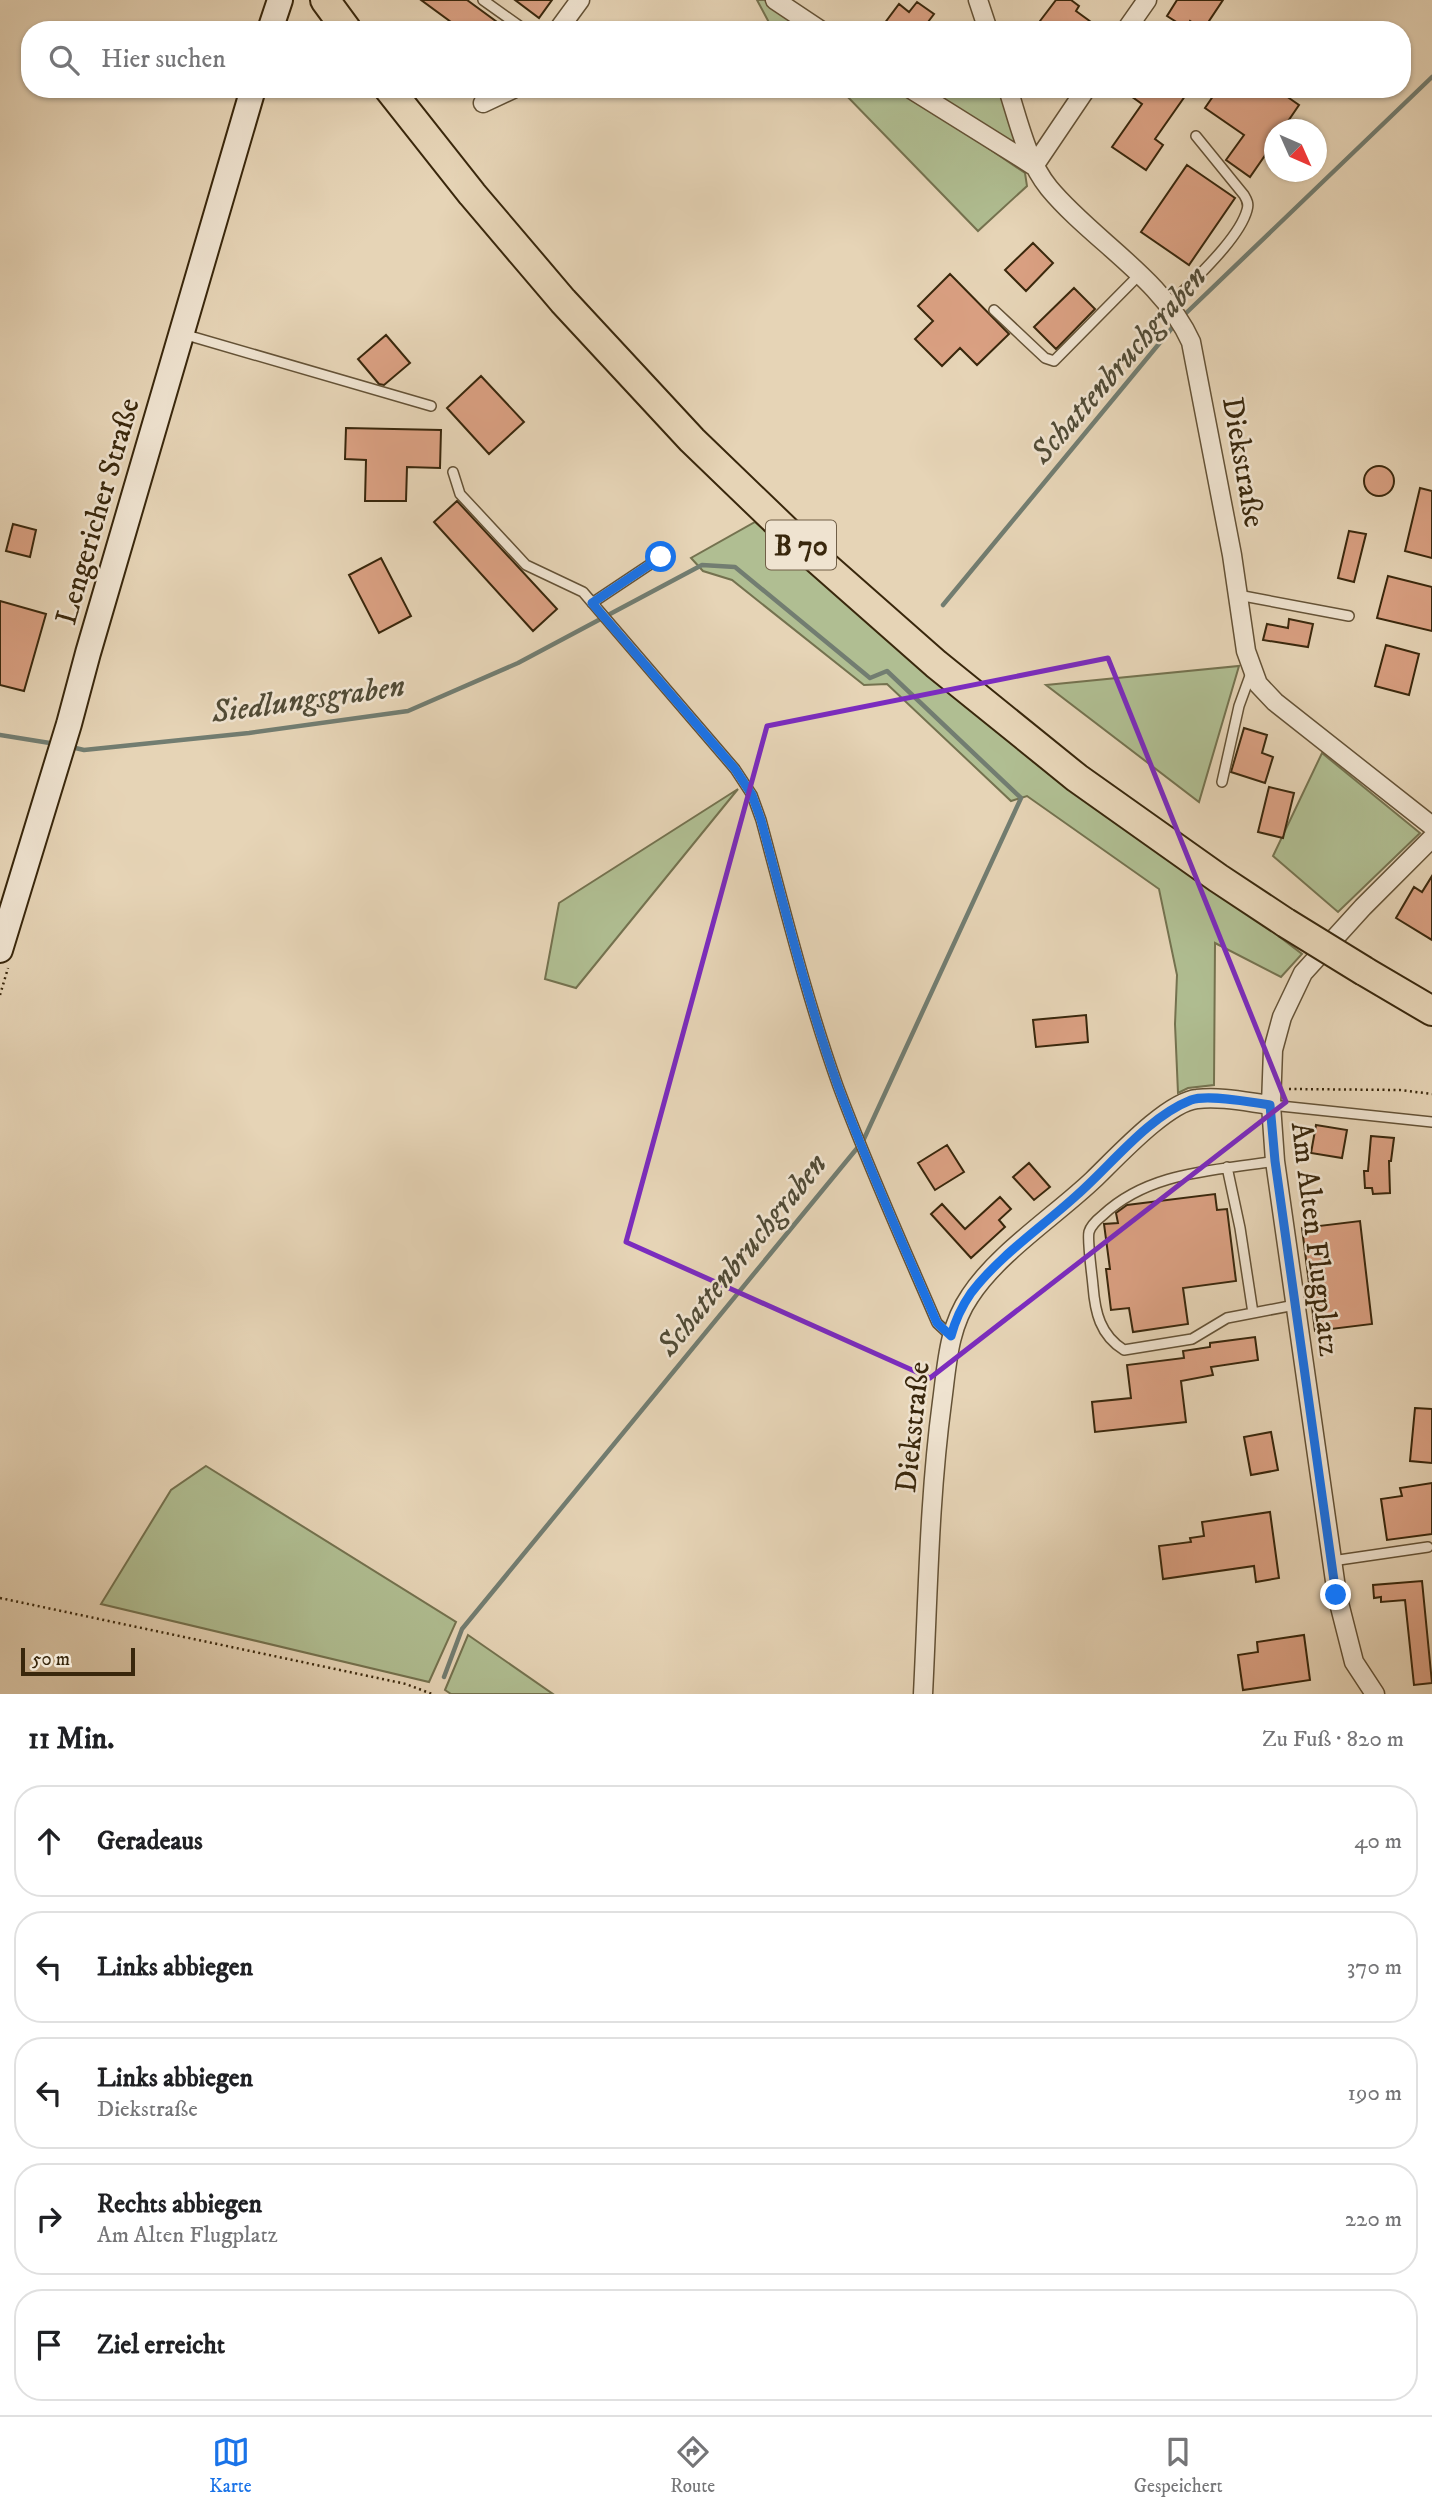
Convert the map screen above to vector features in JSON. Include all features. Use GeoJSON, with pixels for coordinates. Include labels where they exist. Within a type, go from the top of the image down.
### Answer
{"type":"FeatureCollection","features":[{"type":"Feature","properties":{"kind":"main road"},"geometry":{"type":"LineString","coordinates":[[273,21],[279,0]]}},
{"type":"Feature","properties":{"kind":"main road","name":"Lengericher Straße"},"geometry":{"type":"LineString","coordinates":[[0,950],[69,724],[250,98]]}},
{"type":"Feature","properties":{"kind":"main road","name":"B 70"},"geometry":{"type":"LineString","coordinates":[[396,98],[472,194],[563,301],[692,440],[801,545],[936,664],[1077,778],[1218,878],[1286,923],[1432,1011]]}},
{"type":"Feature","properties":{"kind":"street"},"geometry":{"type":"LineString","coordinates":[[565,21],[580,0]]}},
{"type":"Feature","properties":{"kind":"street"},"geometry":{"type":"LineString","coordinates":[[775,0],[806,21]]}},
{"type":"Feature","properties":{"kind":"street"},"geometry":{"type":"LineString","coordinates":[[978,0],[985,21]]}},
{"type":"Feature","properties":{"kind":"street"},"geometry":{"type":"LineString","coordinates":[[1132,21],[1146,0]]}},
{"type":"Feature","properties":{"kind":"street"},"geometry":{"type":"LineString","coordinates":[[483,103],[496,98]]}},
{"type":"Feature","properties":{"kind":"street"},"geometry":{"type":"LineString","coordinates":[[925,98],[1034,166],[1080,98]]}},
{"type":"Feature","properties":{"kind":"street","name":"Diekstraße"},"geometry":{"type":"LineString","coordinates":[[1011,98],[1034,166],[1048,187],[1139,275],[1176,317],[1191,342],[1238,594],[1245,651],[1258,684],[1275,702],[1432,826]]}},
{"type":"Feature","properties":{"kind":"street","name":"Am Alten Flugplatz"},"geometry":{"type":"LineString","coordinates":[[1374,1694],[1354,1662],[1336,1595],[1275,1161],[1271,1097],[1273,1050],[1282,1017],[1303,973],[1363,906],[1432,838]]}},
{"type":"Feature","properties":{"kind":"street","name":"Diekstraße"},"geometry":{"type":"LineString","coordinates":[[923,1694],[931,1516],[939,1427],[951,1336],[956,1318],[971,1293],[1000,1261],[1078,1195],[1168,1111],[1195,1098],[1239,1100],[1271,1097]]}},
{"type":"Feature","properties":{"kind":"lane"},"geometry":{"type":"LineString","coordinates":[[483,0],[512,21]]}},
{"type":"Feature","properties":{"kind":"lane"},"geometry":{"type":"LineString","coordinates":[[1176,317],[1242,222],[1248,202],[1196,136]]}},
{"type":"Feature","properties":{"kind":"lane"},"geometry":{"type":"LineString","coordinates":[[994,310],[1045,358],[1054,361],[1139,275]]}},
{"type":"Feature","properties":{"kind":"lane"},"geometry":{"type":"LineString","coordinates":[[182,333],[431,406]]}},
{"type":"Feature","properties":{"kind":"lane"},"geometry":{"type":"LineString","coordinates":[[453,472],[460,494],[526,565],[583,592],[735,769],[752,795],[806,989],[864,1153],[937,1323],[951,1336]]}},
{"type":"Feature","properties":{"kind":"lane"},"geometry":{"type":"LineString","coordinates":[[594,605],[661,557]]}},
{"type":"Feature","properties":{"kind":"lane"},"geometry":{"type":"LineString","coordinates":[[1238,594],[1349,616]]}},
{"type":"Feature","properties":{"kind":"lane"},"geometry":{"type":"LineString","coordinates":[[1222,782],[1239,706],[1252,671]]}},
{"type":"Feature","properties":{"kind":"lane"},"geometry":{"type":"LineString","coordinates":[[1271,1097],[1432,1122]]}},
{"type":"Feature","properties":{"kind":"lane"},"geometry":{"type":"LineString","coordinates":[[1275,1161],[1186,1174],[1128,1194],[1096,1221],[1089,1232],[1095,1309],[1112,1343],[1124,1350],[1192,1339],[1227,1318],[1295,1305]]}},
{"type":"Feature","properties":{"kind":"lane"},"geometry":{"type":"LineString","coordinates":[[1227,1167],[1240,1228],[1253,1313]]}},
{"type":"Feature","properties":{"kind":"lane"},"geometry":{"type":"LineString","coordinates":[[1332,1561],[1428,1546]]}},
{"type":"Feature","properties":{"kind":"path"},"geometry":{"type":"LineString","coordinates":[[1271,1097],[1400,1090],[1432,1094]]}},
{"type":"Feature","properties":{"kind":"path"},"geometry":{"type":"LineString","coordinates":[[0,1598],[406,1684],[432,1694]]}},
{"type":"Feature","properties":{"kind":"highlighted area"},"geometry":{"type":"Polygon","coordinates":[[[1108,658],[1286,1102],[930,1378],[626,1242],[767,726],[1108,658]]]}},
{"type":"Feature","properties":{"kind":"green space"},"geometry":{"type":"Polygon","coordinates":[[[757,0],[769,0],[800,21],[768,21],[757,0]]]}},
{"type":"Feature","properties":{"kind":"green space"},"geometry":{"type":"Polygon","coordinates":[[[849,98],[914,98],[1025,173],[1027,186],[978,231],[849,98]]]}},
{"type":"Feature","properties":{"kind":"green space"},"geometry":{"type":"Polygon","coordinates":[[[935,98],[1006,98],[1025,155],[935,98]]]}},
{"type":"Feature","properties":{"kind":"green space"},"geometry":{"type":"Polygon","coordinates":[[[755,522],[891,638],[1302,954],[1281,977],[1215,943],[1214,1085],[1188,1088],[1178,1093],[1175,1024],[1177,975],[1159,889],[1027,796],[1011,801],[887,684],[864,685],[732,580],[703,571],[691,558],[755,522]]]}},
{"type":"Feature","properties":{"kind":"green space"},"geometry":{"type":"Polygon","coordinates":[[[1239,666],[1199,802],[1046,685],[1239,666]]]}},
{"type":"Feature","properties":{"kind":"green space"},"geometry":{"type":"Polygon","coordinates":[[[1322,753],[1420,833],[1338,912],[1273,856],[1322,753]]]}},
{"type":"Feature","properties":{"kind":"green space"},"geometry":{"type":"Polygon","coordinates":[[[738,789],[576,988],[545,979],[559,903],[738,789]]]}},
{"type":"Feature","properties":{"kind":"green space"},"geometry":{"type":"Polygon","coordinates":[[[206,1466],[456,1622],[429,1682],[101,1604],[171,1490],[206,1466]]]}},
{"type":"Feature","properties":{"kind":"green space"},"geometry":{"type":"Polygon","coordinates":[[[468,1635],[553,1694],[451,1694],[445,1690],[468,1635]]]}},
{"type":"Feature","properties":{"kind":"building"},"geometry":{"type":"Polygon","coordinates":[[[421,0],[467,0],[496,21],[450,21],[421,0]]]}},
{"type":"Feature","properties":{"kind":"building"},"geometry":{"type":"Polygon","coordinates":[[[515,0],[552,0],[539,18],[515,0]]]}},
{"type":"Feature","properties":{"kind":"building"},"geometry":{"type":"Polygon","coordinates":[[[1056,0],[1071,0],[1079,6],[1076,11],[1090,21],[1040,21],[1056,0]]]}},
{"type":"Feature","properties":{"kind":"building"},"geometry":{"type":"Polygon","coordinates":[[[1177,0],[1223,0],[1209,21],[1175,21],[1167,16],[1177,0]]]}},
{"type":"Feature","properties":{"kind":"building"},"geometry":{"type":"Polygon","coordinates":[[[917,2],[934,14],[929,21],[886,21],[899,4],[909,12],[917,2]]]}},
{"type":"Feature","properties":{"kind":"building"},"geometry":{"type":"Polygon","coordinates":[[[1134,98],[1184,98],[1155,139],[1163,145],[1146,170],[1112,147],[1142,104],[1134,98]]]}},
{"type":"Feature","properties":{"kind":"building"},"geometry":{"type":"Polygon","coordinates":[[[1212,98],[1289,98],[1299,105],[1289,119],[1264,119],[1264,157],[1250,177],[1226,160],[1244,135],[1205,108],[1212,98]]]}},
{"type":"Feature","properties":{"kind":"building"},"geometry":{"type":"Polygon","coordinates":[[[1187,165],[1235,198],[1189,265],[1141,232],[1187,165]]]}},
{"type":"Feature","properties":{"kind":"building"},"geometry":{"type":"Polygon","coordinates":[[[1033,243],[1053,263],[1026,291],[1005,270],[1033,243]]]}},
{"type":"Feature","properties":{"kind":"building"},"geometry":{"type":"Polygon","coordinates":[[[950,274],[1009,334],[977,365],[960,348],[942,366],[915,339],[933,321],[918,306],[950,274]]]}},
{"type":"Feature","properties":{"kind":"building"},"geometry":{"type":"Polygon","coordinates":[[[1074,288],[1095,309],[1056,349],[1034,327],[1074,288]]]}},
{"type":"Feature","properties":{"kind":"building"},"geometry":{"type":"Polygon","coordinates":[[[386,335],[410,363],[384,385],[379,384],[358,359],[386,335]]]}},
{"type":"Feature","properties":{"kind":"building"},"geometry":{"type":"Polygon","coordinates":[[[481,376],[524,422],[489,454],[447,408],[481,376]]]}},
{"type":"Feature","properties":{"kind":"building"},"geometry":{"type":"Polygon","coordinates":[[[346,428],[441,430],[440,468],[407,467],[406,501],[365,501],[366,460],[345,459],[346,428]]]}},
{"type":"Feature","properties":{"kind":"building"},"geometry":{"type":"Polygon","coordinates":[[[1379,466],[1385,467],[1393,475],[1393,487],[1385,495],[1379,496],[1373,495],[1365,487],[1364,481],[1365,475],[1373,467],[1379,466]]]}},
{"type":"Feature","properties":{"kind":"building"},"geometry":{"type":"Polygon","coordinates":[[[1420,488],[1432,491],[1432,558],[1405,551],[1420,488]]]}},
{"type":"Feature","properties":{"kind":"building"},"geometry":{"type":"Polygon","coordinates":[[[457,501],[557,609],[533,631],[434,522],[457,501]]]}},
{"type":"Feature","properties":{"kind":"building"},"geometry":{"type":"Polygon","coordinates":[[[13,524],[36,530],[30,557],[6,551],[13,524]]]}},
{"type":"Feature","properties":{"kind":"building"},"geometry":{"type":"Polygon","coordinates":[[[1349,531],[1366,534],[1354,582],[1338,578],[1349,531]]]}},
{"type":"Feature","properties":{"kind":"building"},"geometry":{"type":"Polygon","coordinates":[[[381,558],[411,616],[379,633],[349,575],[381,558]]]}},
{"type":"Feature","properties":{"kind":"building"},"geometry":{"type":"Polygon","coordinates":[[[1388,576],[1432,587],[1432,631],[1377,618],[1388,576]]]}},
{"type":"Feature","properties":{"kind":"building"},"geometry":{"type":"Polygon","coordinates":[[[0,601],[46,614],[24,691],[0,685],[0,601]]]}},
{"type":"Feature","properties":{"kind":"building"},"geometry":{"type":"Polygon","coordinates":[[[1289,619],[1313,624],[1308,647],[1263,640],[1267,624],[1288,628],[1289,619]]]}},
{"type":"Feature","properties":{"kind":"building"},"geometry":{"type":"Polygon","coordinates":[[[1386,645],[1419,654],[1409,695],[1375,686],[1386,645]]]}},
{"type":"Feature","properties":{"kind":"building"},"geometry":{"type":"Polygon","coordinates":[[[1244,728],[1267,735],[1262,753],[1273,757],[1265,783],[1231,772],[1244,728]]]}},
{"type":"Feature","properties":{"kind":"building"},"geometry":{"type":"Polygon","coordinates":[[[1269,787],[1294,793],[1283,838],[1258,832],[1269,787]]]}},
{"type":"Feature","properties":{"kind":"building"},"geometry":{"type":"Polygon","coordinates":[[[1432,876],[1432,940],[1396,918],[1414,887],[1422,892],[1432,876]]]}},
{"type":"Feature","properties":{"kind":"building"},"geometry":{"type":"Polygon","coordinates":[[[1086,1015],[1088,1042],[1036,1047],[1033,1020],[1086,1015]]]}},
{"type":"Feature","properties":{"kind":"building"},"geometry":{"type":"Polygon","coordinates":[[[1316,1125],[1347,1130],[1342,1158],[1311,1153],[1316,1125]]]}},
{"type":"Feature","properties":{"kind":"building"},"geometry":{"type":"Polygon","coordinates":[[[1371,1136],[1394,1138],[1389,1161],[1390,1193],[1373,1194],[1372,1188],[1365,1188],[1364,1171],[1368,1171],[1371,1136]]]}},
{"type":"Feature","properties":{"kind":"building"},"geometry":{"type":"Polygon","coordinates":[[[947,1145],[964,1172],[935,1190],[918,1163],[947,1145]]]}},
{"type":"Feature","properties":{"kind":"building"},"geometry":{"type":"Polygon","coordinates":[[[1029,1163],[1050,1187],[1034,1200],[1013,1177],[1029,1163]]]}},
{"type":"Feature","properties":{"kind":"building"},"geometry":{"type":"Polygon","coordinates":[[[1215,1194],[1217,1210],[1227,1209],[1236,1281],[1183,1288],[1188,1324],[1133,1332],[1129,1308],[1111,1310],[1106,1269],[1110,1269],[1104,1224],[1118,1223],[1116,1213],[1127,1205],[1215,1194]]]}},
{"type":"Feature","properties":{"kind":"building"},"geometry":{"type":"Polygon","coordinates":[[[1000,1197],[1011,1209],[999,1220],[1005,1227],[971,1258],[931,1214],[942,1204],[965,1229],[1000,1197]]]}},
{"type":"Feature","properties":{"kind":"building"},"geometry":{"type":"Polygon","coordinates":[[[1360,1221],[1372,1324],[1315,1331],[1302,1228],[1360,1221]]]}},
{"type":"Feature","properties":{"kind":"building"},"geometry":{"type":"Polygon","coordinates":[[[1255,1337],[1258,1360],[1211,1367],[1213,1375],[1181,1381],[1186,1422],[1095,1432],[1092,1402],[1131,1398],[1127,1365],[1184,1358],[1183,1351],[1210,1347],[1210,1343],[1255,1337]]]}},
{"type":"Feature","properties":{"kind":"building"},"geometry":{"type":"Polygon","coordinates":[[[1415,1408],[1432,1409],[1432,1463],[1410,1461],[1415,1408]]]}},
{"type":"Feature","properties":{"kind":"building"},"geometry":{"type":"Polygon","coordinates":[[[1271,1432],[1278,1470],[1251,1475],[1244,1437],[1271,1432]]]}},
{"type":"Feature","properties":{"kind":"building"},"geometry":{"type":"Polygon","coordinates":[[[1432,1483],[1432,1534],[1387,1540],[1381,1499],[1402,1496],[1400,1488],[1432,1483]]]}},
{"type":"Feature","properties":{"kind":"building"},"geometry":{"type":"Polygon","coordinates":[[[1270,1512],[1279,1578],[1256,1582],[1254,1566],[1163,1579],[1159,1546],[1191,1542],[1190,1538],[1204,1536],[1202,1522],[1270,1512]]]}},
{"type":"Feature","properties":{"kind":"building"},"geometry":{"type":"Polygon","coordinates":[[[1422,1581],[1432,1683],[1414,1685],[1405,1600],[1381,1602],[1381,1597],[1374,1598],[1373,1585],[1422,1581]]]}},
{"type":"Feature","properties":{"kind":"building"},"geometry":{"type":"Polygon","coordinates":[[[1304,1635],[1310,1680],[1243,1690],[1238,1655],[1258,1652],[1257,1642],[1304,1635]]]}},
{"type":"Feature","properties":{"kind":"waterway","name":"Schattenbruchgraben"},"geometry":{"type":"LineString","coordinates":[[1411,97],[1432,77]]}},
{"type":"Feature","properties":{"kind":"waterway","name":"Schattenbruchgraben"},"geometry":{"type":"LineString","coordinates":[[1183,316],[1410,98]]}},
{"type":"Feature","properties":{"kind":"waterway","name":"Schattenbruchgraben"},"geometry":{"type":"LineString","coordinates":[[943,605],[1177,322]]}},
{"type":"Feature","properties":{"kind":"waterway","name":"Schattenbruchgraben"},"geometry":{"type":"LineString","coordinates":[[71,747],[84,750],[249,733],[408,711],[518,663],[702,565],[735,567],[870,678],[887,671],[1021,798],[863,1141],[462,1629],[444,1677]]}},
{"type":"Feature","properties":{"kind":"waterway","name":"Siedlungsgraben"},"geometry":{"type":"LineString","coordinates":[[0,735],[56,744]]}},
{"type":"Feature","properties":{"kind":"route"},"geometry":{"type":"LineString","coordinates":[[661,557],[592,603],[735,769],[752,795],[806,989],[838,1086],[937,1323],[951,1336],[956,1318],[971,1293],[1000,1261],[1078,1195],[1168,1111],[1195,1098],[1270,1105],[1275,1161],[1336,1595]]}}]}
